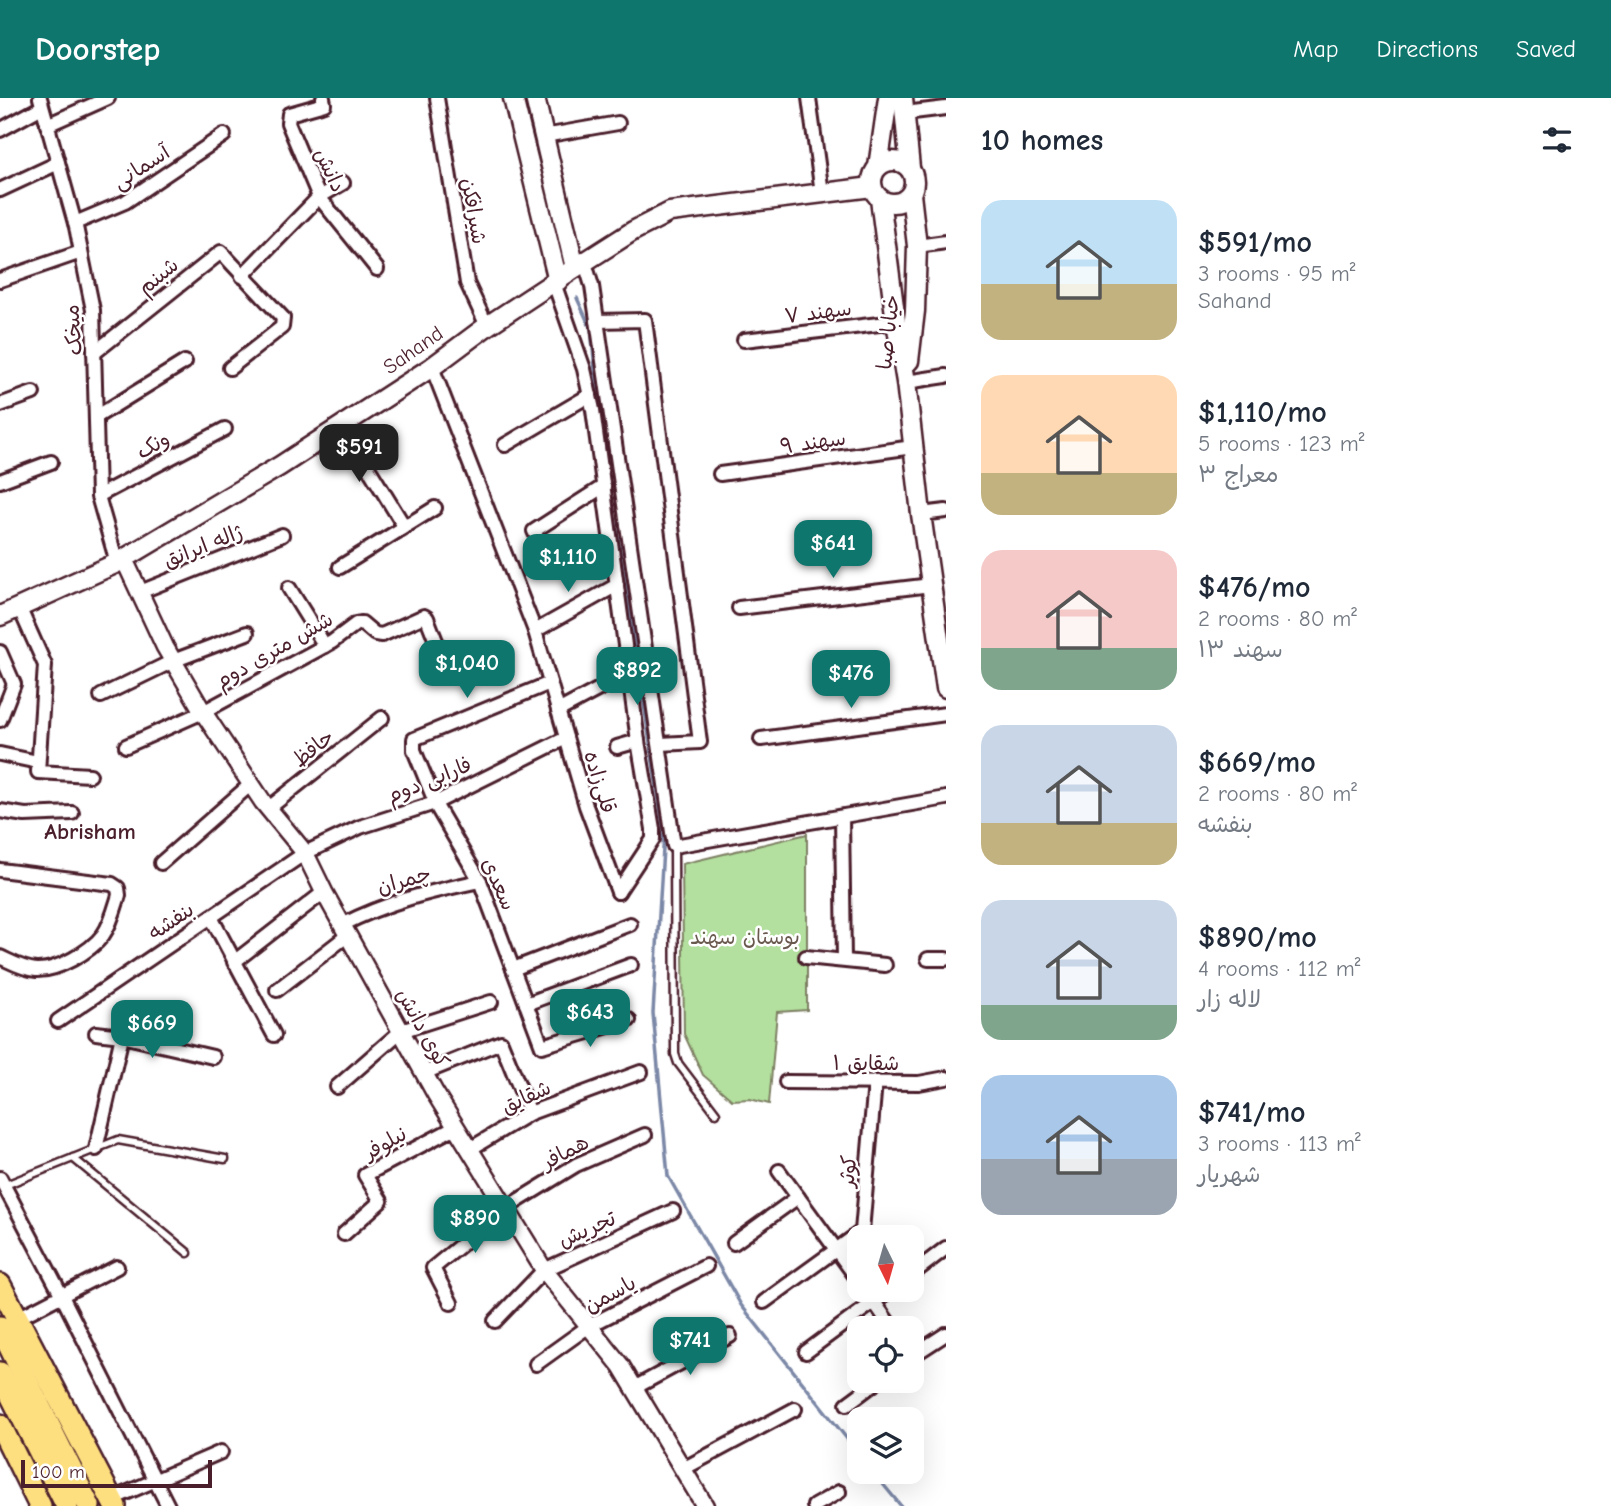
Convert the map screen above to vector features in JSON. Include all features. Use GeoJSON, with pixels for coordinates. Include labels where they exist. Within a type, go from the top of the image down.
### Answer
{"type":"FeatureCollection","features":[{"type":"Feature","properties":{"kind":"highway"},"geometry":{"type":"LineString","coordinates":[[0,1285],[9,1323],[89,1506]]}},
{"type":"Feature","properties":{"kind":"highway"},"geometry":{"type":"LineString","coordinates":[[9,1323],[113,1503]]}},
{"type":"Feature","properties":{"kind":"highway"},"geometry":{"type":"LineString","coordinates":[[0,1373],[66,1506]]}},
{"type":"Feature","properties":{"kind":"highway"},"geometry":{"type":"LineString","coordinates":[[0,1425],[40,1506]]}},
{"type":"Feature","properties":{"kind":"main road"},"geometry":{"type":"LineString","coordinates":[[513,98],[556,282]]}},
{"type":"Feature","properties":{"kind":"main road"},"geometry":{"type":"LineString","coordinates":[[535,98],[580,265]]}},
{"type":"Feature","properties":{"kind":"main road"},"geometry":{"type":"LineString","coordinates":[[878,167],[888,98]]}},
{"type":"Feature","properties":{"kind":"main road"},"geometry":{"type":"LineString","coordinates":[[904,106],[910,168],[915,181],[911,194],[900,202],[893,203],[876,193],[873,173],[878,167],[890,160],[904,163],[910,168]]}},
{"type":"Feature","properties":{"kind":"main road","name":"Sahand"},"geometry":{"type":"LineString","coordinates":[[0,616],[120,561],[280,466],[432,367],[487,326],[580,265],[633,231],[670,212],[821,193],[876,193]]}},
{"type":"Feature","properties":{"kind":"main road","name":"خیابا صبا"},"geometry":{"type":"LineString","coordinates":[[876,193],[906,382]]}},
{"type":"Feature","properties":{"kind":"main road","name":"خیابا صبا"},"geometry":{"type":"LineString","coordinates":[[906,382],[915,311],[917,246],[911,194]]}},
{"type":"Feature","properties":{"kind":"main road"},"geometry":{"type":"LineString","coordinates":[[906,382],[931,585],[944,651],[946,688]]}},
{"type":"Feature","properties":{"kind":"street"},"geometry":{"type":"LineString","coordinates":[[47,125],[108,98]]}},
{"type":"Feature","properties":{"kind":"street","name":"دانش"},"geometry":{"type":"LineString","coordinates":[[323,98],[324,104],[289,114],[287,117],[319,197],[377,270]]}},
{"type":"Feature","properties":{"kind":"street","name":"شیر‌افکن"},"geometry":{"type":"LineString","coordinates":[[437,98],[467,283],[487,326]]}},
{"type":"Feature","properties":{"kind":"street"},"geometry":{"type":"LineString","coordinates":[[809,98],[821,193]]}},
{"type":"Feature","properties":{"kind":"street"},"geometry":{"type":"LineString","coordinates":[[0,130],[41,103]]}},
{"type":"Feature","properties":{"kind":"street","name":"میخک"},"geometry":{"type":"LineString","coordinates":[[41,103],[75,223],[93,310],[97,496],[120,561]]}},
{"type":"Feature","properties":{"kind":"street"},"geometry":{"type":"LineString","coordinates":[[904,106],[946,108]]}},
{"type":"Feature","properties":{"kind":"street"},"geometry":{"type":"LineString","coordinates":[[544,136],[618,123]]}},
{"type":"Feature","properties":{"kind":"street","name":"آسمانی"},"geometry":{"type":"LineString","coordinates":[[75,223],[125,202],[224,135]]}},
{"type":"Feature","properties":{"kind":"street"},"geometry":{"type":"LineString","coordinates":[[0,190],[58,163]]}},
{"type":"Feature","properties":{"kind":"street"},"geometry":{"type":"LineString","coordinates":[[242,276],[319,197],[343,183]]}},
{"type":"Feature","properties":{"kind":"street"},"geometry":{"type":"LineString","coordinates":[[917,246],[946,242]]}},
{"type":"Feature","properties":{"kind":"street"},"geometry":{"type":"LineString","coordinates":[[0,280],[81,252]]}},
{"type":"Feature","properties":{"kind":"street","name":"شبنم"},"geometry":{"type":"LineString","coordinates":[[94,353],[218,253],[225,254],[242,276],[283,318],[282,327],[230,368]]}},
{"type":"Feature","properties":{"kind":"street"},"geometry":{"type":"LineString","coordinates":[[580,265],[592,286],[674,846],[946,798]]}},
{"type":"Feature","properties":{"kind":"street"},"geometry":{"type":"LineString","coordinates":[[556,282],[590,395],[638,741],[617,747]]}},
{"type":"Feature","properties":{"kind":"street"},"geometry":{"type":"LineString","coordinates":[[597,321],[645,320],[700,742],[660,744]]}},
{"type":"Feature","properties":{"kind":"street","name":"سهند ۷"},"geometry":{"type":"LineString","coordinates":[[744,340],[895,322]]}},
{"type":"Feature","properties":{"kind":"street"},"geometry":{"type":"LineString","coordinates":[[96,416],[185,362]]}},
{"type":"Feature","properties":{"kind":"street","name":"قلی‌زاده"},"geometry":{"type":"LineString","coordinates":[[432,367],[535,631],[586,806],[618,892],[653,839],[638,741]]}},
{"type":"Feature","properties":{"kind":"street"},"geometry":{"type":"LineString","coordinates":[[906,382],[946,376]]}},
{"type":"Feature","properties":{"kind":"street"},"geometry":{"type":"LineString","coordinates":[[0,405],[33,393]]}},
{"type":"Feature","properties":{"kind":"street"},"geometry":{"type":"LineString","coordinates":[[505,445],[590,395]]}},
{"type":"Feature","properties":{"kind":"street"},"geometry":{"type":"LineString","coordinates":[[342,425],[404,526]]}},
{"type":"Feature","properties":{"kind":"street","name":"ونک"},"geometry":{"type":"LineString","coordinates":[[97,496],[225,429]]}},
{"type":"Feature","properties":{"kind":"street","name":"سهند ۹"},"geometry":{"type":"LineString","coordinates":[[720,474],[912,447]]}},
{"type":"Feature","properties":{"kind":"street"},"geometry":{"type":"LineString","coordinates":[[0,481],[51,462]]}},
{"type":"Feature","properties":{"kind":"street"},"geometry":{"type":"LineString","coordinates":[[551,567],[534,531],[604,486]]}},
{"type":"Feature","properties":{"kind":"street"},"geometry":{"type":"LineString","coordinates":[[340,567],[435,508]]}},
{"type":"Feature","properties":{"kind":"street"},"geometry":{"type":"LineString","coordinates":[[921,514],[946,511]]}},
{"type":"Feature","properties":{"kind":"street","name":"ژاله ایرانق"},"geometry":{"type":"LineString","coordinates":[[139,592],[282,535]]}},
{"type":"Feature","properties":{"kind":"street","name":"کوی دانش"},"geometry":{"type":"LineString","coordinates":[[120,561],[203,712],[251,784],[305,853],[424,1073],[544,1270],[621,1366],[705,1506]]}},
{"type":"Feature","properties":{"kind":"street"},"geometry":{"type":"LineString","coordinates":[[535,631],[617,585]]}},
{"type":"Feature","properties":{"kind":"street"},"geometry":{"type":"LineString","coordinates":[[739,608],[931,585]]}},
{"type":"Feature","properties":{"kind":"street"},"geometry":{"type":"LineString","coordinates":[[289,588],[325,646]]}},
{"type":"Feature","properties":{"kind":"street"},"geometry":{"type":"LineString","coordinates":[[19,607],[45,665],[37,770],[40,774],[90,775]]}},
{"type":"Feature","properties":{"kind":"street","name":"شش متری دوم"},"geometry":{"type":"LineString","coordinates":[[126,746],[203,712],[325,646],[356,624],[362,624],[375,634],[382,635],[424,616],[447,668]]}},
{"type":"Feature","properties":{"kind":"street"},"geometry":{"type":"LineString","coordinates":[[101,696],[173,661],[247,633]]}},
{"type":"Feature","properties":{"kind":"street"},"geometry":{"type":"LineString","coordinates":[[0,652],[14,684],[0,720]]}},
{"type":"Feature","properties":{"kind":"street"},"geometry":{"type":"LineString","coordinates":[[558,711],[629,673]]}},
{"type":"Feature","properties":{"kind":"street","name":"سعدی"},"geometry":{"type":"LineString","coordinates":[[542,1046],[480,881],[435,803],[413,743],[414,739],[550,683]]}},
{"type":"Feature","properties":{"kind":"street"},"geometry":{"type":"LineString","coordinates":[[761,740],[946,714]]}},
{"type":"Feature","properties":{"kind":"street","name":"حافظ"},"geometry":{"type":"LineString","coordinates":[[269,808],[382,718]]}},
{"type":"Feature","properties":{"kind":"street","name":"فارابی دوم"},"geometry":{"type":"LineString","coordinates":[[305,853],[360,827],[435,803],[566,738]]}},
{"type":"Feature","properties":{"kind":"street"},"geometry":{"type":"LineString","coordinates":[[0,754],[38,762]]}},
{"type":"Feature","properties":{"kind":"street"},"geometry":{"type":"LineString","coordinates":[[161,863],[251,784]]}},
{"type":"Feature","properties":{"kind":"street"},"geometry":{"type":"LineString","coordinates":[[0,811],[25,815],[72,813]]}},
{"type":"Feature","properties":{"kind":"street"},"geometry":{"type":"LineString","coordinates":[[842,817],[844,960]]}},
{"type":"Feature","properties":{"kind":"street","name":"بنفشه"},"geometry":{"type":"LineString","coordinates":[[58,1021],[305,853]]}},
{"type":"Feature","properties":{"kind":"street"},"geometry":{"type":"LineString","coordinates":[[0,870],[112,884],[118,888],[118,895],[103,935],[89,948],[65,962],[36,970],[18,966],[0,957]]}},
{"type":"Feature","properties":{"kind":"street","name":"چمران"},"geometry":{"type":"LineString","coordinates":[[277,990],[374,908],[480,881]]}},
{"type":"Feature","properties":{"kind":"street"},"geometry":{"type":"LineString","coordinates":[[234,962],[324,892]]}},
{"type":"Feature","properties":{"kind":"street"},"geometry":{"type":"LineString","coordinates":[[211,917],[274,1035]]}},
{"type":"Feature","properties":{"kind":"street"},"geometry":{"type":"LineString","coordinates":[[513,969],[630,924]]}},
{"type":"Feature","properties":{"kind":"street"},"geometry":{"type":"LineString","coordinates":[[806,957],[885,964]]}},
{"type":"Feature","properties":{"kind":"street"},"geometry":{"type":"LineString","coordinates":[[928,959],[946,959]]}},
{"type":"Feature","properties":{"kind":"street"},"geometry":{"type":"LineString","coordinates":[[526,1004],[631,965]]}},
{"type":"Feature","properties":{"kind":"street"},"geometry":{"type":"LineString","coordinates":[[337,1087],[401,1031],[491,1002]]}},
{"type":"Feature","properties":{"kind":"street","name":"شقایق"},"geometry":{"type":"LineString","coordinates":[[542,1046],[629,1020]]}},
{"type":"Feature","properties":{"kind":"street"},"geometry":{"type":"LineString","coordinates":[[96,1033],[122,1036],[213,1057]]}},
{"type":"Feature","properties":{"kind":"street"},"geometry":{"type":"LineString","coordinates":[[96,1149],[122,1036]]}},
{"type":"Feature","properties":{"kind":"street"},"geometry":{"type":"LineString","coordinates":[[424,1073],[501,1042],[530,1113]]}},
{"type":"Feature","properties":{"kind":"street","name":"شقایق"},"geometry":{"type":"LineString","coordinates":[[470,1149],[530,1113],[641,1072]]}},
{"type":"Feature","properties":{"kind":"street","name":"شقایق ۱"},"geometry":{"type":"LineString","coordinates":[[786,1082],[919,1083],[946,1078]]}},
{"type":"Feature","properties":{"kind":"street","name":"کوثر"},"geometry":{"type":"LineString","coordinates":[[836,1249],[862,1231],[875,1082]]}},
{"type":"Feature","properties":{"kind":"street","name":"نیلوفر"},"geometry":{"type":"LineString","coordinates":[[344,1234],[381,1201],[365,1175],[456,1127]]}},
{"type":"Feature","properties":{"kind":"street","name":"همافر"},"geometry":{"type":"LineString","coordinates":[[451,1303],[433,1268],[506,1208],[576,1165],[645,1135]]}},
{"type":"Feature","properties":{"kind":"street"},"geometry":{"type":"LineString","coordinates":[[779,1171],[847,1264]]}},
{"type":"Feature","properties":{"kind":"street"},"geometry":{"type":"LineString","coordinates":[[1,1184],[62,1296],[168,1506]]}},
{"type":"Feature","properties":{"kind":"street"},"geometry":{"type":"LineString","coordinates":[[734,1242],[798,1197]]}},
{"type":"Feature","properties":{"kind":"street","name":"تجریش"},"geometry":{"type":"LineString","coordinates":[[495,1321],[544,1270],[673,1212]]}},
{"type":"Feature","properties":{"kind":"street"},"geometry":{"type":"LineString","coordinates":[[924,1265],[946,1248]]}},
{"type":"Feature","properties":{"kind":"street"},"geometry":{"type":"LineString","coordinates":[[764,1302],[836,1249]]}},
{"type":"Feature","properties":{"kind":"street","name":"یاسمن"},"geometry":{"type":"LineString","coordinates":[[536,1364],[589,1326],[706,1266]]}},
{"type":"Feature","properties":{"kind":"street"},"geometry":{"type":"LineString","coordinates":[[9,1323],[117,1268]]}},
{"type":"Feature","properties":{"kind":"street"},"geometry":{"type":"LineString","coordinates":[[806,1352],[873,1302]]}},
{"type":"Feature","properties":{"kind":"street"},"geometry":{"type":"LineString","coordinates":[[924,1348],[946,1334]]}},
{"type":"Feature","properties":{"kind":"street"},"geometry":{"type":"LineString","coordinates":[[634,1388],[730,1336]]}},
{"type":"Feature","properties":{"kind":"street"},"geometry":{"type":"LineString","coordinates":[[847,1404],[862,1393]]}},
{"type":"Feature","properties":{"kind":"street"},"geometry":{"type":"LineString","coordinates":[[683,1469],[795,1409]]}},
{"type":"Feature","properties":{"kind":"street"},"geometry":{"type":"LineString","coordinates":[[113,1503],[221,1452]]}},
{"type":"Feature","properties":{"kind":"street"},"geometry":{"type":"LineString","coordinates":[[814,1506],[839,1492]]}},
{"type":"Feature","properties":{"kind":"lane"},"geometry":{"type":"LineString","coordinates":[[674,846],[675,1054],[678,1063],[716,1113]]}},
{"type":"Feature","properties":{"kind":"lane"},"geometry":{"type":"LineString","coordinates":[[1,1184],[118,1140],[225,1159]]}},
{"type":"Feature","properties":{"kind":"lane"},"geometry":{"type":"LineString","coordinates":[[73,1158],[188,1253]]}},
{"type":"Feature","properties":{"kind":"green space","name":"بوستان سهند"},"geometry":{"type":"Polygon","coordinates":[[[807,834],[807,1010],[777,1012],[769,1104],[750,1099],[732,1100],[703,1075],[684,1034],[682,864],[807,834]]]}},
{"type":"Feature","properties":{"kind":"waterway"},"geometry":{"type":"LineString","coordinates":[[524,98],[543,170]]}},
{"type":"Feature","properties":{"kind":"waterway"},"geometry":{"type":"LineString","coordinates":[[577,298],[591,329],[600,419]]}},
{"type":"Feature","properties":{"kind":"waterway"},"geometry":{"type":"LineString","coordinates":[[606,461],[664,832],[653,1013],[668,1176],[741,1305],[847,1439]]}},
{"type":"Feature","properties":{"kind":"waterway"},"geometry":{"type":"LineString","coordinates":[[883,1484],[901,1506]]}},
{"type":"Feature","properties":{"kind":"district","name":"Abrisham"},"geometry":{"type":"Point","coordinates":[90,831]}}]}
